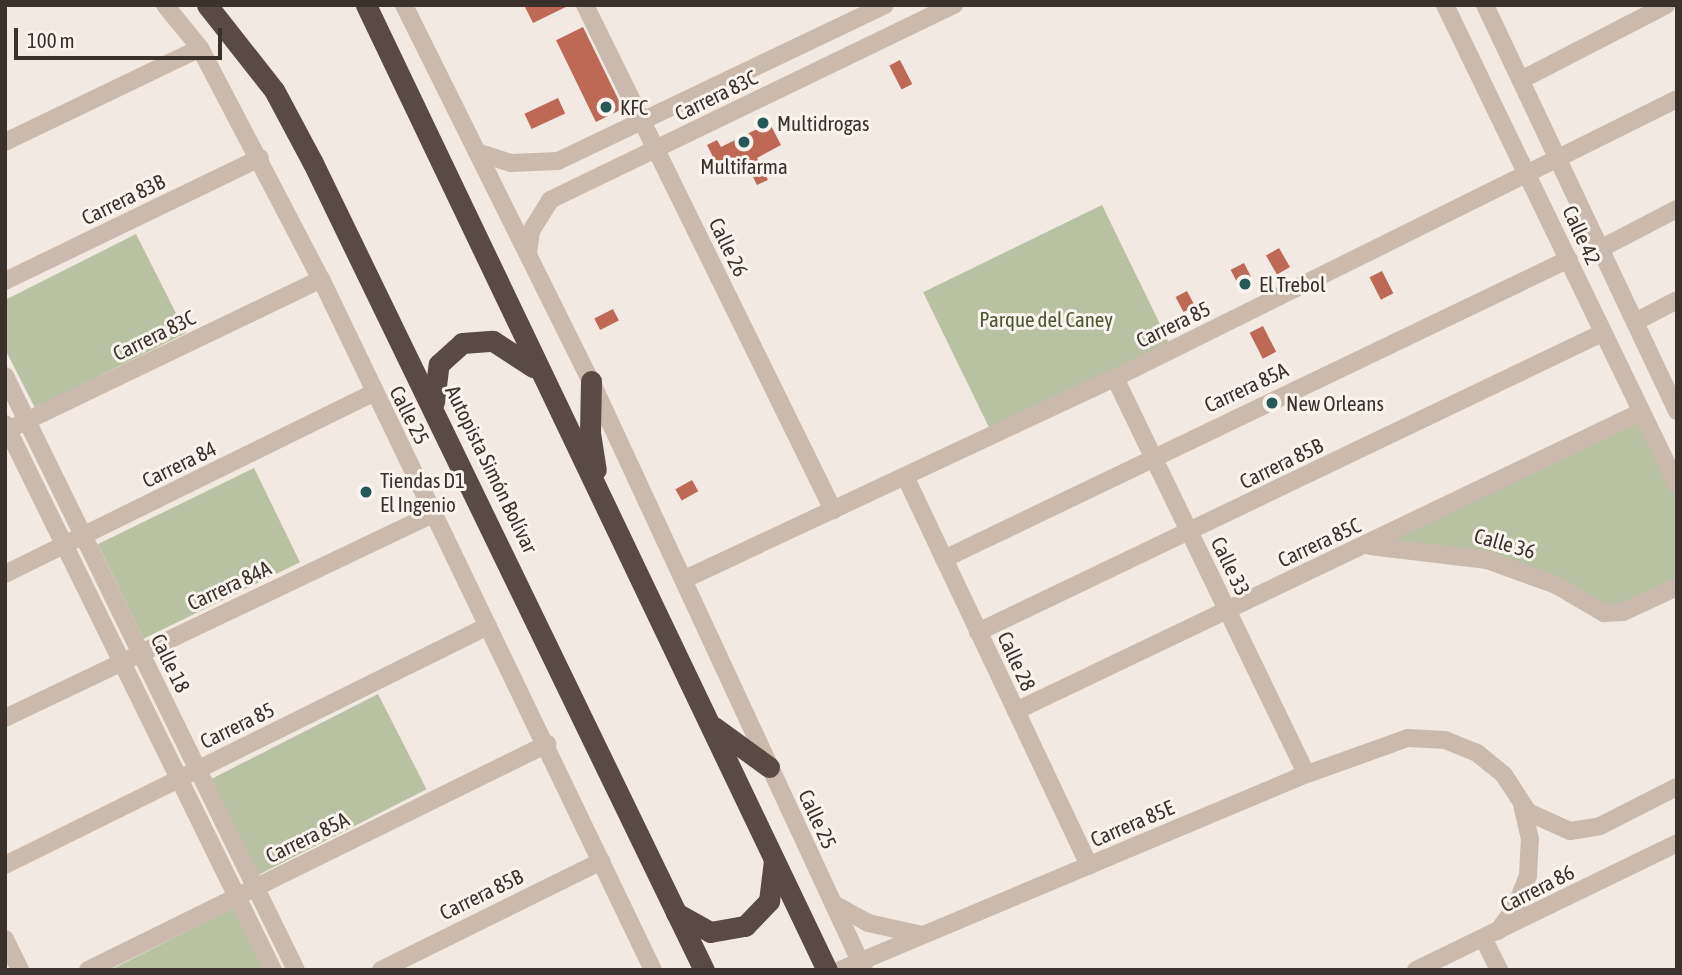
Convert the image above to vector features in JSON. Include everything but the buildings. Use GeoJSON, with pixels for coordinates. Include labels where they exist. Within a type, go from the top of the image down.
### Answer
{"type":"FeatureCollection","features":[{"type":"Feature","properties":{"kind":"highway","name":"Autopista Simón Bolívar"},"geometry":{"type":"LineString","coordinates":[[207,5],[274,90],[434,403],[669,902],[704,970]]}},
{"type":"Feature","properties":{"kind":"highway"},"geometry":{"type":"LineString","coordinates":[[366,5],[538,370],[712,725],[827,970]]}},
{"type":"Feature","properties":{"kind":"highway"},"geometry":{"type":"LineString","coordinates":[[434,403],[439,364],[470,341],[506,347],[538,370]]}},
{"type":"Feature","properties":{"kind":"highway"},"geometry":{"type":"LineString","coordinates":[[591,381],[590,433],[607,509]]}},
{"type":"Feature","properties":{"kind":"highway"},"geometry":{"type":"LineString","coordinates":[[712,725],[769,766]]}},
{"type":"Feature","properties":{"kind":"highway"},"geometry":{"type":"LineString","coordinates":[[669,902],[686,922],[702,930],[719,933],[745,926],[769,901],[774,856]]}},
{"type":"Feature","properties":{"kind":"street","name":"Calle 25"},"geometry":{"type":"LineString","coordinates":[[165,5],[200,48],[260,158],[547,744],[653,970]]}},
{"type":"Feature","properties":{"kind":"street","name":"Calle 25"},"geometry":{"type":"LineString","coordinates":[[404,5],[591,381],[862,965]]}},
{"type":"Feature","properties":{"kind":"street","name":"Calle 26"},"geometry":{"type":"LineString","coordinates":[[585,5],[833,510]]}},
{"type":"Feature","properties":{"kind":"street","name":"Carrera 83C"},"geometry":{"type":"LineString","coordinates":[[477,152],[511,163],[558,160],[885,5]]}},
{"type":"Feature","properties":{"kind":"street","name":"Carrera 83C"},"geometry":{"type":"LineString","coordinates":[[528,253],[531,231],[550,200],[954,5]]}},
{"type":"Feature","properties":{"kind":"street","name":"Calle 42"},"geometry":{"type":"LineString","coordinates":[[1445,5],[1677,485]]}},
{"type":"Feature","properties":{"kind":"street","name":"Calle 42"},"geometry":{"type":"LineString","coordinates":[[1485,5],[1675,401]]}},
{"type":"Feature","properties":{"kind":"street"},"geometry":{"type":"LineString","coordinates":[[1521,80],[1666,5]]}},
{"type":"Feature","properties":{"kind":"street"},"geometry":{"type":"LineString","coordinates":[[5,142],[200,48]]}},
{"type":"Feature","properties":{"kind":"street","name":"Carrera 85"},"geometry":{"type":"LineString","coordinates":[[685,579],[1115,378],[1677,99]]}},
{"type":"Feature","properties":{"kind":"street","name":"Carrera 83B"},"geometry":{"type":"LineString","coordinates":[[5,281],[260,158]]}},
{"type":"Feature","properties":{"kind":"street"},"geometry":{"type":"LineString","coordinates":[[1600,249],[1677,209]]}},
{"type":"Feature","properties":{"kind":"street","name":"Carrera 85A"},"geometry":{"type":"LineString","coordinates":[[944,559],[1153,456],[1569,259]]}},
{"type":"Feature","properties":{"kind":"street","name":"Carrera 83C"},"geometry":{"type":"LineString","coordinates":[[6,428],[27,421],[321,279]]}},
{"type":"Feature","properties":{"kind":"street"},"geometry":{"type":"LineString","coordinates":[[1635,322],[1677,300]]}},
{"type":"Feature","properties":{"kind":"street","name":"Carrera 85B"},"geometry":{"type":"LineString","coordinates":[[978,632],[1602,333]]}},
{"type":"Feature","properties":{"kind":"street","name":"Calle 18"},"geometry":{"type":"LineString","coordinates":[[5,376],[296,970]]}},
{"type":"Feature","properties":{"kind":"street","name":"Calle 33"},"geometry":{"type":"LineString","coordinates":[[1115,378],[1306,774]]}},
{"type":"Feature","properties":{"kind":"street","name":"Carrera 84"},"geometry":{"type":"LineString","coordinates":[[5,574],[373,393]]}},
{"type":"Feature","properties":{"kind":"street","name":"Carrera 85C"},"geometry":{"type":"LineString","coordinates":[[1016,710],[1366,546],[1641,412]]}},
{"type":"Feature","properties":{"kind":"street","name":"Calle 18"},"geometry":{"type":"LineString","coordinates":[[6,428],[273,970]]}},
{"type":"Feature","properties":{"kind":"street","name":"Calle 28"},"geometry":{"type":"LineString","coordinates":[[905,476],[1089,866]]}},
{"type":"Feature","properties":{"kind":"street","name":"Carrera 84A"},"geometry":{"type":"LineString","coordinates":[[5,718],[435,513]]}},
{"type":"Feature","properties":{"kind":"street","name":"Calle 36"},"geometry":{"type":"LineString","coordinates":[[1366,546],[1447,551],[1487,560],[1556,584],[1604,613],[1623,612],[1677,587]]}},
{"type":"Feature","properties":{"kind":"street","name":"Carrera 85"},"geometry":{"type":"LineString","coordinates":[[5,864],[488,626]]}},
{"type":"Feature","properties":{"kind":"street","name":"Carrera 85E"},"geometry":{"type":"LineString","coordinates":[[840,970],[862,965],[922,935],[1383,743],[1408,738],[1445,740]]}},
{"type":"Feature","properties":{"kind":"street","name":"Carrera 86"},"geometry":{"type":"LineString","coordinates":[[1445,740],[1492,763],[1522,805],[1554,827],[1585,831],[1677,787]]}},
{"type":"Feature","properties":{"kind":"street","name":"Carrera 85A"},"geometry":{"type":"LineString","coordinates":[[88,970],[547,744]]}},
{"type":"Feature","properties":{"kind":"street"},"geometry":{"type":"LineString","coordinates":[[1499,970],[1489,938],[1515,908],[1528,875],[1530,839],[1522,805]]}},
{"type":"Feature","properties":{"kind":"street","name":"Carrera 86"},"geometry":{"type":"LineString","coordinates":[[1416,970],[1489,938],[1677,843]]}},
{"type":"Feature","properties":{"kind":"street","name":"Carrera 85B"},"geometry":{"type":"LineString","coordinates":[[381,970],[602,861]]}},
{"type":"Feature","properties":{"kind":"street"},"geometry":{"type":"LineString","coordinates":[[832,903],[868,923],[922,935]]}},
{"type":"Feature","properties":{"kind":"street"},"geometry":{"type":"LineString","coordinates":[[5,939],[20,970]]}},
{"type":"Feature","properties":{"kind":"street"},"geometry":{"type":"LineString","coordinates":[[641,942],[641,970]]}},
{"type":"Feature","properties":{"kind":"green space","name":"Parque del Caney"},"geometry":{"type":"Polygon","coordinates":[[[1102,205],[1170,345],[992,432],[923,292],[1102,205]]]}},
{"type":"Feature","properties":{"kind":"green space"},"geometry":{"type":"Polygon","coordinates":[[[136,234],[186,333],[35,408],[5,349],[5,300],[136,234]]]}},
{"type":"Feature","properties":{"kind":"green space"},"geometry":{"type":"Polygon","coordinates":[[[1641,412],[1677,485],[1677,587],[1623,612],[1532,574],[1366,546],[1641,412]]]}},
{"type":"Feature","properties":{"kind":"green space"},"geometry":{"type":"Polygon","coordinates":[[[254,468],[300,562],[144,639],[98,544],[254,468]]]}},
{"type":"Feature","properties":{"kind":"green space"},"geometry":{"type":"Polygon","coordinates":[[[378,694],[427,789],[256,876],[208,781],[378,694]]]}},
{"type":"Feature","properties":{"kind":"green space"},"geometry":{"type":"Polygon","coordinates":[[[233,908],[264,970],[110,970],[233,908]]]}},
{"type":"Feature","properties":{"kind":"place","name":"KFC"},"geometry":{"type":"Point","coordinates":[606,107]}},
{"type":"Feature","properties":{"kind":"place","name":"Multidrogas"},"geometry":{"type":"Point","coordinates":[763,123]}},
{"type":"Feature","properties":{"kind":"place","name":"Multifarma"},"geometry":{"type":"Point","coordinates":[744,142]}},
{"type":"Feature","properties":{"kind":"place","name":"El Trebol"},"geometry":{"type":"Point","coordinates":[1245,284]}},
{"type":"Feature","properties":{"kind":"place","name":"New Orleans"},"geometry":{"type":"Point","coordinates":[1272,403]}},
{"type":"Feature","properties":{"kind":"place","name":"Tiendas D1 El Ingenio"},"geometry":{"type":"Point","coordinates":[366,492]}}]}
